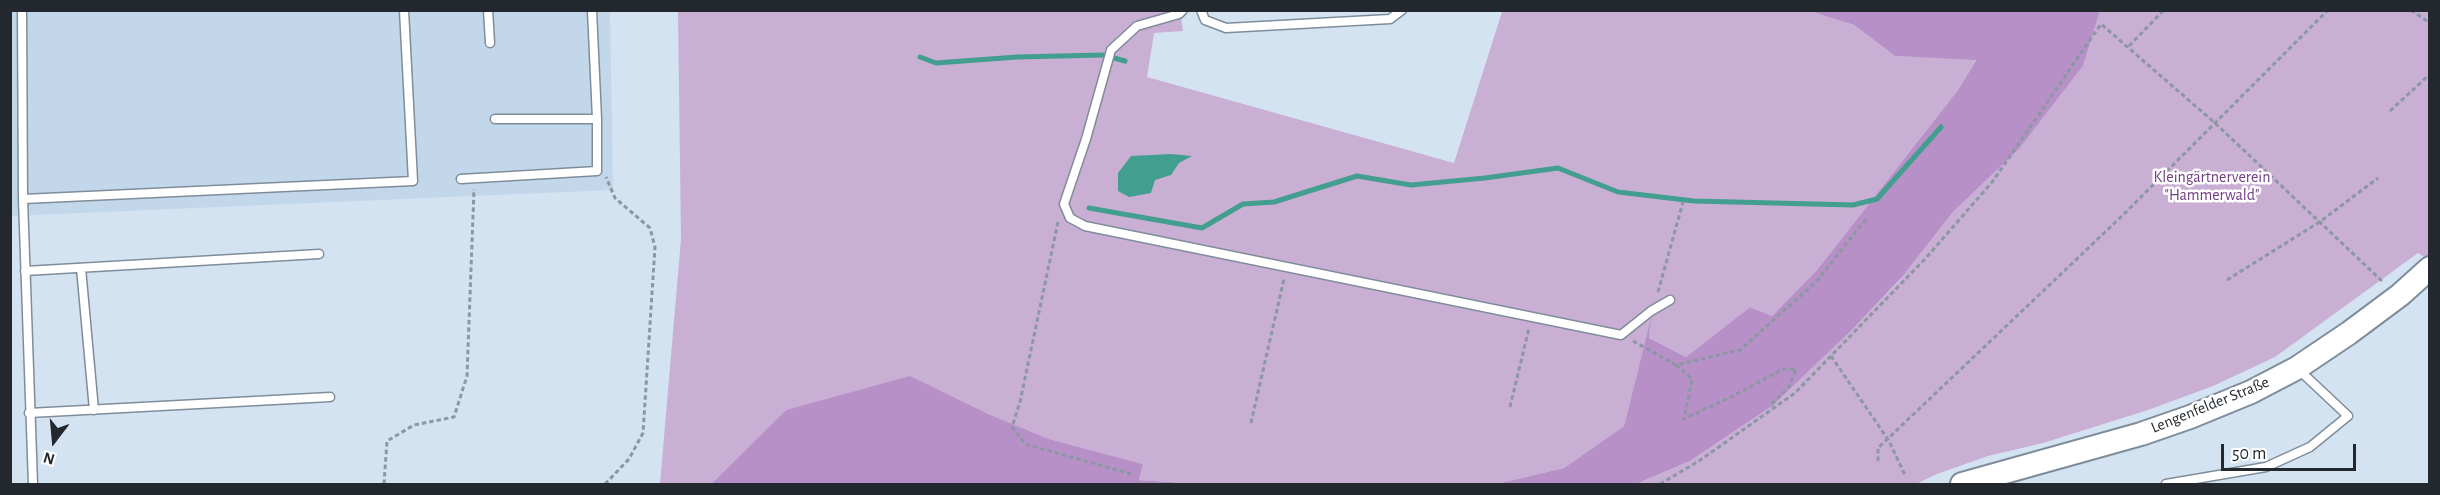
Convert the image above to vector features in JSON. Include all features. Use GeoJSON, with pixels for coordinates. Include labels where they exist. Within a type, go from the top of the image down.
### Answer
{"type":"FeatureCollection","features":[{"type":"Feature","properties":{"kind":"main road","name":"Lengenfelder Straße"},"geometry":{"type":"LineString","coordinates":[[1962,484],[2141,434],[2251,392],[2297,368],[2349,333],[2400,295],[2430,268]]}},
{"type":"Feature","properties":{"kind":"lane"},"geometry":{"type":"LineString","coordinates":[[22,10],[23,199],[33,484]]}},
{"type":"Feature","properties":{"kind":"lane"},"geometry":{"type":"LineString","coordinates":[[23,199],[413,181],[404,10]]}},
{"type":"Feature","properties":{"kind":"lane"},"geometry":{"type":"LineString","coordinates":[[488,10],[490,43]]}},
{"type":"Feature","properties":{"kind":"lane"},"geometry":{"type":"LineString","coordinates":[[461,179],[597,171],[592,10]]}},
{"type":"Feature","properties":{"kind":"lane"},"geometry":{"type":"LineString","coordinates":[[1184,10],[1179,15],[1137,26],[1111,50],[1086,139],[1064,204],[1070,218],[1085,226],[1621,335],[1651,311],[1670,300]]}},
{"type":"Feature","properties":{"kind":"lane"},"geometry":{"type":"LineString","coordinates":[[1201,10],[1205,20],[1226,28],[1390,19],[1401,10]]}},
{"type":"Feature","properties":{"kind":"lane"},"geometry":{"type":"LineString","coordinates":[[495,119],[597,119]]}},
{"type":"Feature","properties":{"kind":"lane"},"geometry":{"type":"LineString","coordinates":[[25,271],[319,254]]}},
{"type":"Feature","properties":{"kind":"lane"},"geometry":{"type":"LineString","coordinates":[[81,268],[94,410]]}},
{"type":"Feature","properties":{"kind":"lane"},"geometry":{"type":"LineString","coordinates":[[2166,484],[2266,467],[2310,447],[2348,416],[2297,368]]}},
{"type":"Feature","properties":{"kind":"lane"},"geometry":{"type":"LineString","coordinates":[[29,413],[330,397]]}},
{"type":"Feature","properties":{"kind":"path"},"geometry":{"type":"LineString","coordinates":[[2129,46],[2164,10]]}},
{"type":"Feature","properties":{"kind":"path"},"geometry":{"type":"LineString","coordinates":[[1878,461],[1878,448],[1888,441],[2123,215],[2328,10]]}},
{"type":"Feature","properties":{"kind":"path"},"geometry":{"type":"LineString","coordinates":[[2411,10],[2430,23]]}},
{"type":"Feature","properties":{"kind":"path"},"geometry":{"type":"LineString","coordinates":[[1660,484],[1699,461],[1795,393],[1925,259],[1993,181],[2101,24],[2215,123],[2382,281],[2400,295]]}},
{"type":"Feature","properties":{"kind":"path"},"geometry":{"type":"LineString","coordinates":[[2390,111],[2430,74]]}},
{"type":"Feature","properties":{"kind":"path"},"geometry":{"type":"LineString","coordinates":[[597,171],[607,177],[615,198],[650,228],[655,247],[644,433],[629,459],[605,484]]}},
{"type":"Feature","properties":{"kind":"path"},"geometry":{"type":"LineString","coordinates":[[384,484],[387,441],[414,425],[454,417],[467,376],[474,178]]}},
{"type":"Feature","properties":{"kind":"path"},"geometry":{"type":"LineString","coordinates":[[2227,280],[2321,221],[2378,178]]}},
{"type":"Feature","properties":{"kind":"path"},"geometry":{"type":"LineString","coordinates":[[1651,311],[1663,279],[1673,232],[1683,202]]}},
{"type":"Feature","properties":{"kind":"path"},"geometry":{"type":"LineString","coordinates":[[1064,204],[1054,235],[1020,402],[1012,427],[1025,444],[1131,474]]}},
{"type":"Feature","properties":{"kind":"path"},"geometry":{"type":"LineString","coordinates":[[1676,365],[1740,350],[1816,282],[1867,218]]}},
{"type":"Feature","properties":{"kind":"path"},"geometry":{"type":"LineString","coordinates":[[1251,423],[1285,266]]}},
{"type":"Feature","properties":{"kind":"path"},"geometry":{"type":"LineString","coordinates":[[1510,407],[1531,317]]}},
{"type":"Feature","properties":{"kind":"path"},"geometry":{"type":"LineString","coordinates":[[1621,335],[1676,365],[1692,379],[1684,419],[1783,369],[1796,369],[1790,387],[1771,405],[1774,408]]}},
{"type":"Feature","properties":{"kind":"path"},"geometry":{"type":"LineString","coordinates":[[1831,356],[1888,441],[1906,477]]}},
{"type":"Feature","properties":{"kind":"shaded area"},"geometry":{"type":"Polygon","coordinates":[[[10,11],[610,11],[613,190],[11,216],[10,11]]]}},
{"type":"Feature","properties":{"kind":"shaded area"},"geometry":{"type":"Polygon","coordinates":[[[1817,11],[2100,11],[2083,66],[2019,149],[1953,212],[1903,276],[1851,331],[1772,406],[1690,461],[1636,484],[1496,484],[1564,468],[1624,426],[1651,318],[1649,338],[1686,357],[1750,307],[1772,316],[1817,270],[1958,90],[1976,60],[1895,56],[1854,25],[1816,13],[1817,11]]]}},
{"type":"Feature","properties":{"kind":"shaded area"},"geometry":{"type":"Polygon","coordinates":[[[1171,154],[1192,156],[1179,163],[1171,175],[1155,180],[1151,193],[1129,197],[1118,191],[1118,173],[1131,156],[1171,154]]]}},
{"type":"Feature","properties":{"kind":"shaded area"},"geometry":{"type":"Polygon","coordinates":[[[910,376],[986,413],[1049,439],[1143,464],[1139,480],[1201,484],[711,484],[786,410],[910,376]]]}},
{"type":"Feature","properties":{"kind":"green space"},"geometry":{"type":"Polygon","coordinates":[[[678,11],[1180,11],[1183,31],[1154,33],[1147,77],[1454,163],[1502,12],[1499,11],[1817,11],[1817,13],[1854,25],[1895,56],[1976,59],[1958,90],[1817,270],[1772,316],[1750,307],[1686,357],[1649,338],[1650,323],[1624,426],[1564,468],[1496,484],[1201,484],[1139,480],[1143,464],[1049,439],[986,413],[786,410],[711,484],[660,484],[681,239],[678,11]]]}},
{"type":"Feature","properties":{"kind":"green space","name":"Kleingärtnerverein \"Hammerwald\""},"geometry":{"type":"Polygon","coordinates":[[[2100,11],[2429,11],[2429,260],[2418,253],[2275,357],[2213,386],[2148,410],[2043,443],[1988,456],[1916,484],[1636,484],[1690,461],[1772,406],[1851,331],[1900,280],[1953,212],[2019,149],[2083,66],[2100,11]]]}},
{"type":"Feature","properties":{"kind":"waterway"},"geometry":{"type":"LineString","coordinates":[[920,57],[936,63],[1017,57],[1103,55]]}},
{"type":"Feature","properties":{"kind":"waterway"},"geometry":{"type":"LineString","coordinates":[[1114,58],[1125,61]]}},
{"type":"Feature","properties":{"kind":"waterway"},"geometry":{"type":"LineString","coordinates":[[1089,208],[1202,228],[1243,204],[1274,202],[1357,176],[1411,185],[1558,168],[1618,192],[1694,201],[1853,205],[1877,199],[1941,127]]}}]}
